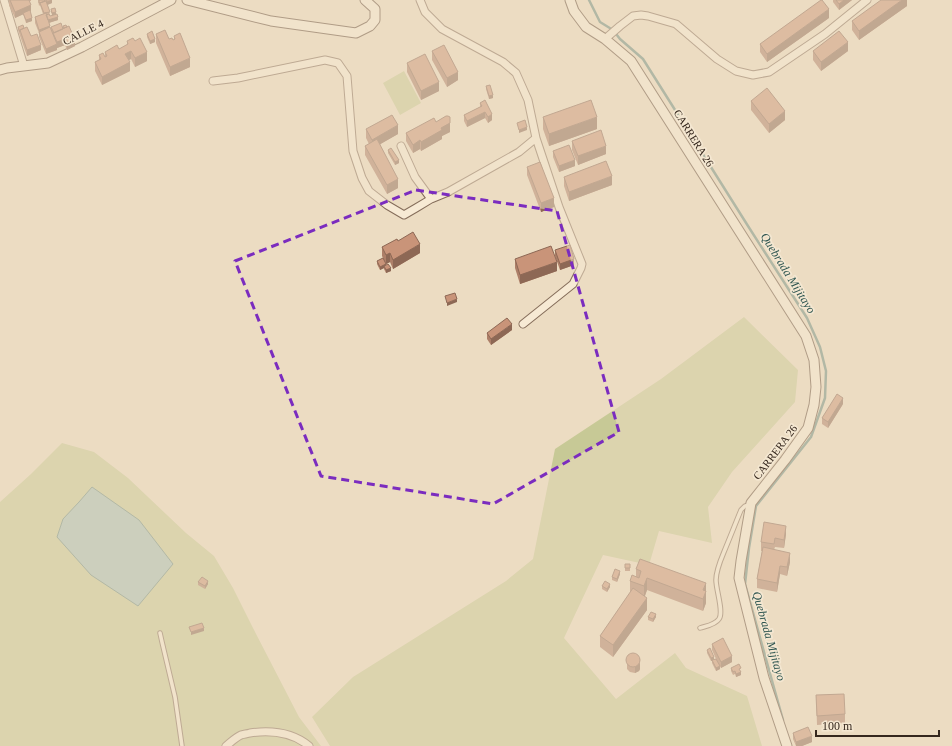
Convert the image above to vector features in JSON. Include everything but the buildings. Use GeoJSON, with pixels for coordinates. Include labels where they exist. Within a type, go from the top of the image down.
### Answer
{"type":"FeatureCollection","features":[{"type":"Feature","properties":{"kind":"street"},"geometry":{"type":"LineString","coordinates":[[4,0],[24,66]]}},
{"type":"Feature","properties":{"kind":"street","name":"CALLE 4"},"geometry":{"type":"LineString","coordinates":[[0,70],[48,62],[171,0]]}},
{"type":"Feature","properties":{"kind":"street"},"geometry":{"type":"LineString","coordinates":[[187,0],[271,21],[356,33],[370,26],[375,20],[374,9],[364,0]]}},
{"type":"Feature","properties":{"kind":"street"},"geometry":{"type":"LineString","coordinates":[[420,0],[425,12],[442,29],[503,62],[516,74],[528,100],[536,138],[558,208],[582,264],[573,284],[523,324]]}},
{"type":"Feature","properties":{"kind":"street","name":"CARRERA 26"},"geometry":{"type":"LineString","coordinates":[[570,0],[574,11],[586,26],[631,61],[806,336],[814,360],[816,387],[814,405],[808,428],[751,503],[739,578],[764,678],[787,746]]}},
{"type":"Feature","properties":{"kind":"street"},"geometry":{"type":"LineString","coordinates":[[605,40],[620,26],[634,16],[641,15],[676,24],[717,59],[736,71],[753,75],[769,72],[825,34],[868,0]]}},
{"type":"Feature","properties":{"kind":"street"},"geometry":{"type":"LineString","coordinates":[[213,81],[238,78],[324,60],[338,63],[347,76],[353,151],[362,178],[369,192],[404,215],[519,152],[536,138]]}},
{"type":"Feature","properties":{"kind":"street"},"geometry":{"type":"LineString","coordinates":[[401,146],[415,177],[431,200]]}},
{"type":"Feature","properties":{"kind":"street"},"geometry":{"type":"LineString","coordinates":[[226,746],[241,735],[260,732],[280,732],[301,740],[309,746]]}},
{"type":"Feature","properties":{"kind":"lane"},"geometry":{"type":"LineString","coordinates":[[700,628],[717,622],[720,618],[721,610],[716,578],[719,565],[741,510],[751,503]]}},
{"type":"Feature","properties":{"kind":"lane"},"geometry":{"type":"LineString","coordinates":[[160,633],[176,698],[182,746]]}},
{"type":"Feature","properties":{"kind":"highlighted area"},"geometry":{"type":"Polygon","coordinates":[[[416,190],[557,211],[619,432],[493,504],[321,476],[235,261],[416,190]]]}},
{"type":"Feature","properties":{"kind":"green space"},"geometry":{"type":"Polygon","coordinates":[[[404,71],[421,103],[400,115],[383,83],[404,71]]]}},
{"type":"Feature","properties":{"kind":"green space"},"geometry":{"type":"Polygon","coordinates":[[[744,317],[798,370],[795,402],[732,472],[708,507],[712,543],[659,531],[649,565],[603,555],[564,638],[616,699],[675,653],[686,668],[747,696],[762,746],[330,746],[312,717],[353,677],[506,581],[533,559],[555,449],[661,379],[744,317]]]}},
{"type":"Feature","properties":{"kind":"green space"},"geometry":{"type":"Polygon","coordinates":[[[62,443],[94,452],[128,478],[186,533],[214,556],[233,588],[299,717],[321,746],[0,746],[0,502],[62,443]]]}},
{"type":"Feature","properties":{"kind":"shaded area"},"geometry":{"type":"Polygon","coordinates":[[[92,487],[139,520],[173,564],[138,606],[91,575],[57,537],[63,519],[92,487]]]}},
{"type":"Feature","properties":{"kind":"waterway","name":"Quebrada Mijitayo"},"geometry":{"type":"LineString","coordinates":[[589,0],[600,22],[613,30],[620,39],[643,59],[807,318],[820,347],[826,371],[825,398],[811,437],[756,506],[745,584],[783,720]]}}]}
